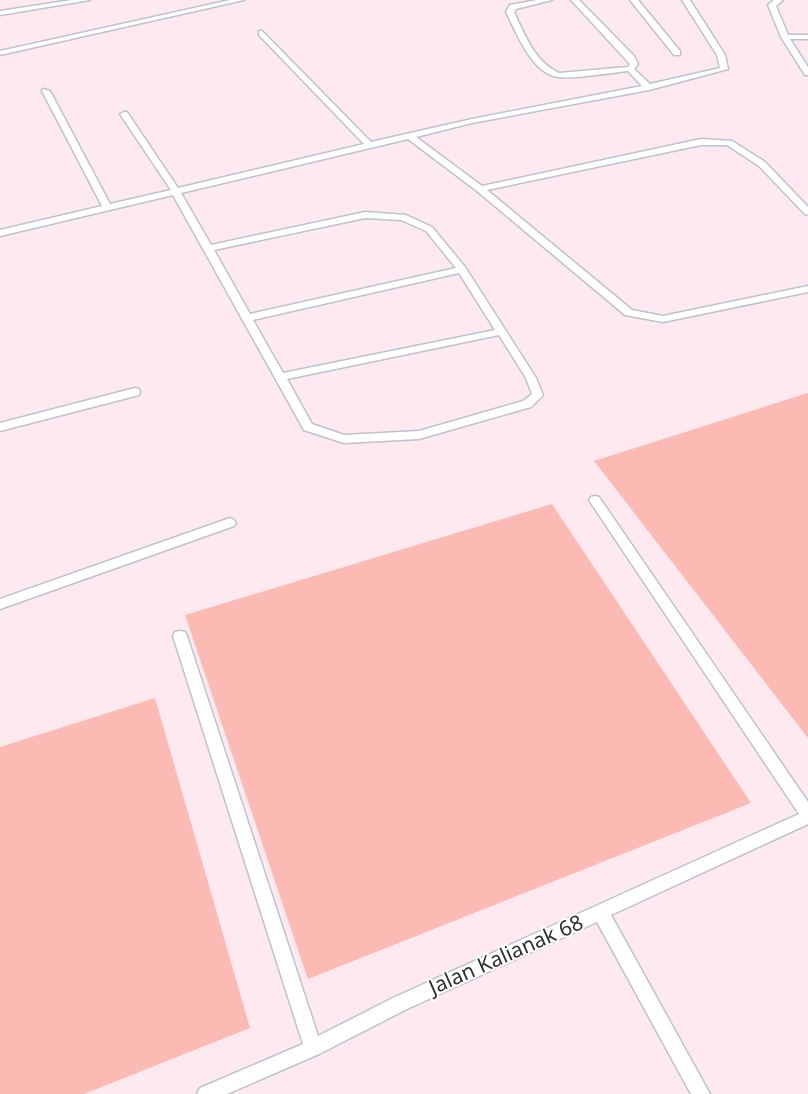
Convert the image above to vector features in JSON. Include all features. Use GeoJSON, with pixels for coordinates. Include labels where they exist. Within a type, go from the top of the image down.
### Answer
{"type":"FeatureCollection","features":[{"type":"Feature","properties":{"kind":"lane"},"geometry":{"type":"LineString","coordinates":[[0,13],[86,0]]}},
{"type":"Feature","properties":{"kind":"lane"},"geometry":{"type":"LineString","coordinates":[[0,53],[212,2],[240,0]]}},
{"type":"Feature","properties":{"kind":"lane"},"geometry":{"type":"LineString","coordinates":[[548,0],[513,7],[510,12],[538,64],[548,72],[558,75],[630,68],[634,64],[631,58],[574,0]]}},
{"type":"Feature","properties":{"kind":"lane"},"geometry":{"type":"LineString","coordinates":[[634,0],[677,53]]}},
{"type":"Feature","properties":{"kind":"lane"},"geometry":{"type":"LineString","coordinates":[[0,233],[472,121],[649,88],[724,70],[721,55],[686,0]]}},
{"type":"Feature","properties":{"kind":"lane"},"geometry":{"type":"LineString","coordinates":[[779,0],[772,5],[785,37],[808,73]]}},
{"type":"Feature","properties":{"kind":"lane"},"geometry":{"type":"LineString","coordinates":[[262,33],[370,146]]}},
{"type":"Feature","properties":{"kind":"lane"},"geometry":{"type":"LineString","coordinates":[[785,37],[808,36]]}},
{"type":"Feature","properties":{"kind":"lane"},"geometry":{"type":"LineString","coordinates":[[630,68],[649,88]]}},
{"type":"Feature","properties":{"kind":"lane"},"geometry":{"type":"LineString","coordinates":[[46,92],[108,208]]}},
{"type":"Feature","properties":{"kind":"lane"},"geometry":{"type":"LineString","coordinates":[[124,114],[176,192],[308,427],[344,439],[419,435],[527,404],[538,395],[531,378],[500,332],[462,269],[430,229],[403,217],[365,215],[208,248]]}},
{"type":"Feature","properties":{"kind":"lane"},"geometry":{"type":"LineString","coordinates":[[410,136],[480,190],[629,313],[663,319],[808,289]]}},
{"type":"Feature","properties":{"kind":"lane"},"geometry":{"type":"LineString","coordinates":[[480,190],[701,142],[729,143],[762,164],[808,212]]}},
{"type":"Feature","properties":{"kind":"lane"},"geometry":{"type":"LineString","coordinates":[[247,318],[462,269]]}},
{"type":"Feature","properties":{"kind":"lane"},"geometry":{"type":"LineString","coordinates":[[281,377],[500,332]]}},
{"type":"Feature","properties":{"kind":"lane"},"geometry":{"type":"LineString","coordinates":[[0,427],[135,392]]}},
{"type":"Feature","properties":{"kind":"lane"},"geometry":{"type":"LineString","coordinates":[[595,500],[808,816]]}},
{"type":"Feature","properties":{"kind":"lane"},"geometry":{"type":"LineString","coordinates":[[0,604],[230,522]]}},
{"type":"Feature","properties":{"kind":"lane"},"geometry":{"type":"LineString","coordinates":[[180,636],[313,1048]]}},
{"type":"Feature","properties":{"kind":"lane","name":"Jalan Kalianak 68"},"geometry":{"type":"LineString","coordinates":[[206,1094],[313,1048],[401,1003],[808,816]]}},
{"type":"Feature","properties":{"kind":"lane"},"geometry":{"type":"LineString","coordinates":[[600,912],[701,1094]]}},
{"type":"Feature","properties":{"kind":"shaded area"},"geometry":{"type":"Polygon","coordinates":[[[0,0],[808,0],[808,1094],[0,1094],[0,0]]]}},
{"type":"Feature","properties":{"kind":"building"},"geometry":{"type":"Polygon","coordinates":[[[808,393],[808,738],[594,461],[808,393]]]}},
{"type":"Feature","properties":{"kind":"building"},"geometry":{"type":"Polygon","coordinates":[[[552,504],[751,803],[308,979],[185,615],[552,504]]]}},
{"type":"Feature","properties":{"kind":"building"},"geometry":{"type":"Polygon","coordinates":[[[155,698],[250,1028],[84,1094],[0,1094],[0,747],[155,698]]]}}]}
